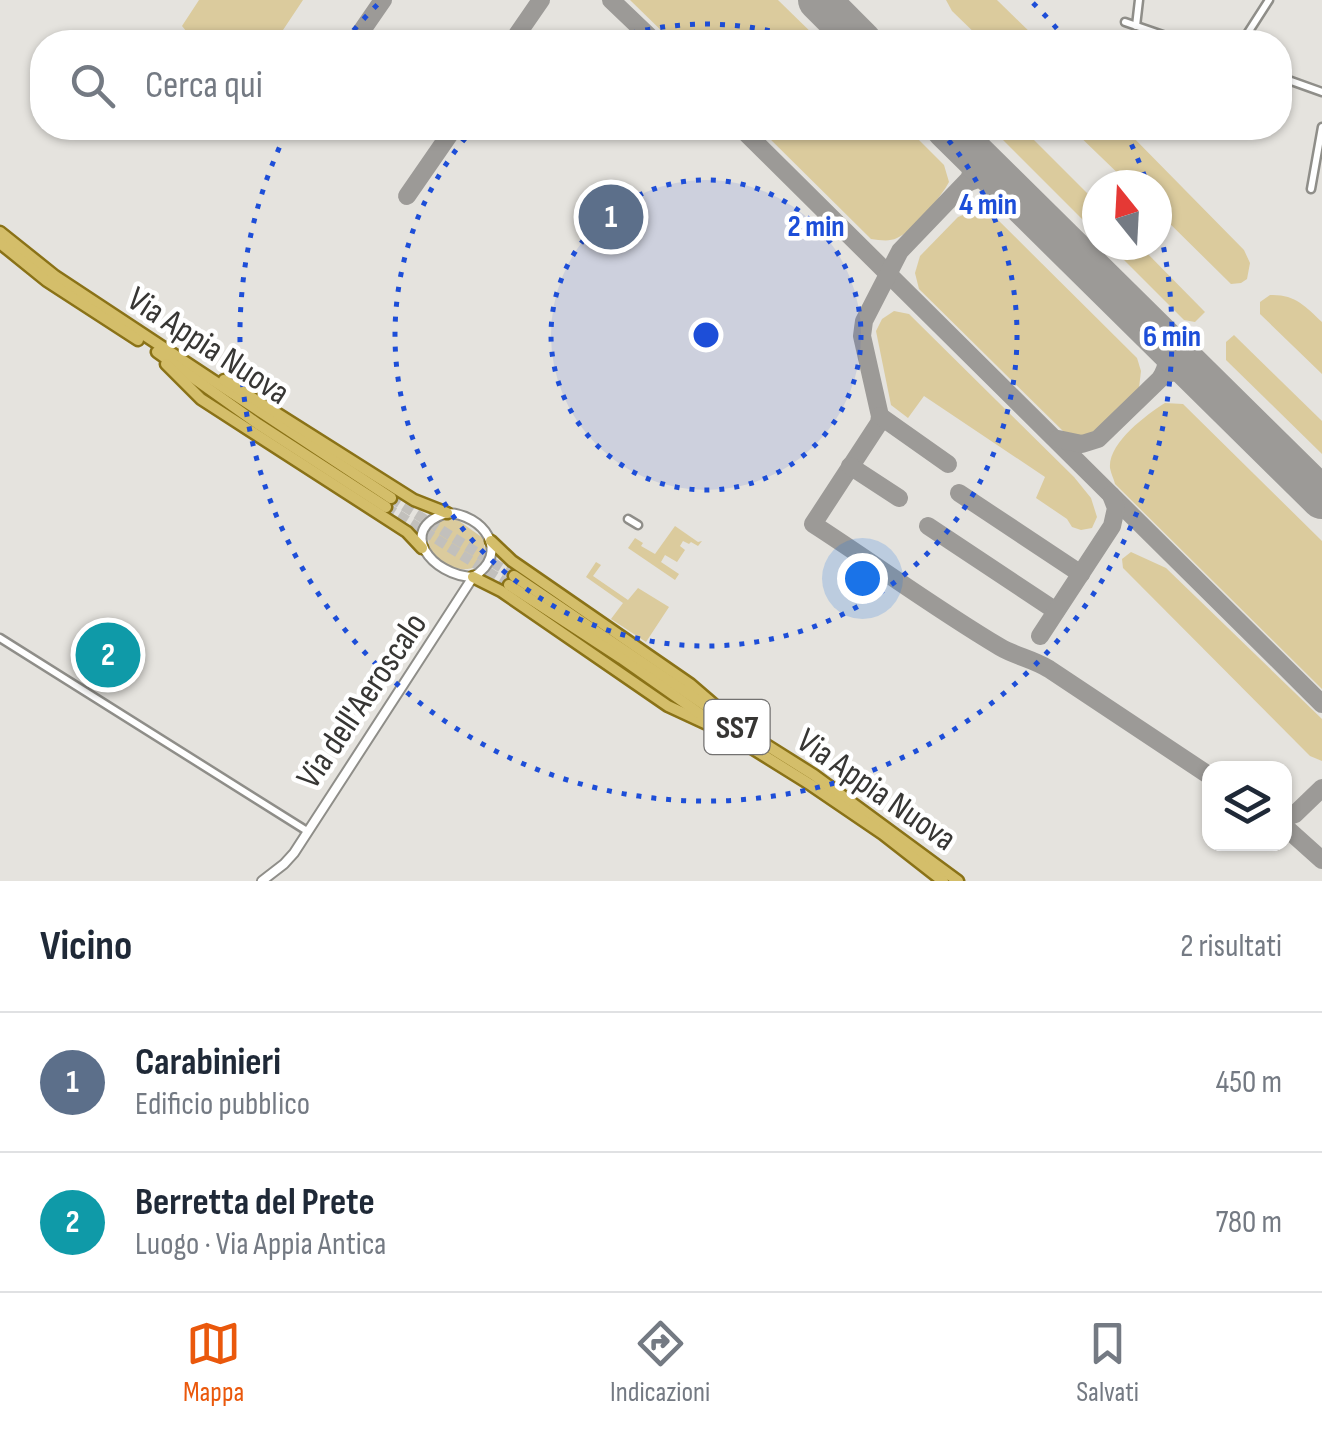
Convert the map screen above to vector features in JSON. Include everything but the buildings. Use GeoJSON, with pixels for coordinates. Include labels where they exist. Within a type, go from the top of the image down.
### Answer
{"type":"FeatureCollection","features":[{"type":"Feature","properties":{"kind":"main road","name":"Via Appia Nuova"},"geometry":{"type":"LineString","coordinates":[[0,232],[152,345],[388,502]]}},
{"type":"Feature","properties":{"kind":"main road","name":"Via Appia Nuova"},"geometry":{"type":"LineString","coordinates":[[0,243],[47,281],[152,345]]}},
{"type":"Feature","properties":{"kind":"main road"},"geometry":{"type":"LineString","coordinates":[[152,345],[203,366],[414,500],[446,513]]}},
{"type":"Feature","properties":{"kind":"main road"},"geometry":{"type":"LineString","coordinates":[[152,345],[200,400],[407,532],[422,548]]}},
{"type":"Feature","properties":{"kind":"main road"},"geometry":{"type":"LineString","coordinates":[[491,541],[512,561],[695,687],[730,728]]}},
{"type":"Feature","properties":{"kind":"main road"},"geometry":{"type":"LineString","coordinates":[[474,577],[501,591],[673,709],[730,728]]}},
{"type":"Feature","properties":{"kind":"main road","name":"Via Appia Nuova"},"geometry":{"type":"LineString","coordinates":[[512,580],[883,834],[943,881]]}},
{"type":"Feature","properties":{"kind":"main road","name":"Via Appia Nuova"},"geometry":{"type":"LineString","coordinates":[[730,728],[814,775],[958,881]]}},
{"type":"Feature","properties":{"kind":"street"},"geometry":{"type":"LineString","coordinates":[[1136,26],[1139,0]]}},
{"type":"Feature","properties":{"kind":"street"},"geometry":{"type":"LineString","coordinates":[[1250,30],[1269,0]]}},
{"type":"Feature","properties":{"kind":"street"},"geometry":{"type":"LineString","coordinates":[[1124,22],[1148,30]]}},
{"type":"Feature","properties":{"kind":"street"},"geometry":{"type":"LineString","coordinates":[[1292,81],[1322,92]]}},
{"type":"Feature","properties":{"kind":"street"},"geometry":{"type":"LineString","coordinates":[[1311,189],[1322,127]]}},
{"type":"Feature","properties":{"kind":"street"},"geometry":{"type":"LineString","coordinates":[[446,513],[464,516],[482,528],[491,541],[490,562],[474,577],[452,574],[430,560],[422,548],[428,524],[446,513]]}},
{"type":"Feature","properties":{"kind":"street"},"geometry":{"type":"LineString","coordinates":[[628,519],[638,526]]}},
{"type":"Feature","properties":{"kind":"street","name":"Via dell'Aeroscalo"},"geometry":{"type":"LineString","coordinates":[[452,574],[460,586],[460,600]]}},
{"type":"Feature","properties":{"kind":"street","name":"Via dell'Aeroscalo"},"geometry":{"type":"LineString","coordinates":[[262,881],[294,853],[474,577]]}},
{"type":"Feature","properties":{"kind":"street"},"geometry":{"type":"LineString","coordinates":[[0,638],[307,830]]}},
{"type":"Feature","properties":{"kind":"shaded area"},"geometry":{"type":"Polygon","coordinates":[[[199,0],[303,0],[283,30],[185,30],[182,26],[199,0]]]}},
{"type":"Feature","properties":{"kind":"shaded area"},"geometry":{"type":"Polygon","coordinates":[[[630,0],[778,0],[809,30],[661,30],[630,0]]]}},
{"type":"Feature","properties":{"kind":"shaded area"},"geometry":{"type":"Polygon","coordinates":[[[946,0],[997,0],[1028,30],[972,30],[946,0]]]}},
{"type":"Feature","properties":{"kind":"shaded area"},"geometry":{"type":"Polygon","coordinates":[[[771,140],[919,140],[944,165],[949,182],[910,229],[891,240],[871,239],[771,140]]]}},
{"type":"Feature","properties":{"kind":"shaded area"},"geometry":{"type":"Polygon","coordinates":[[[1003,140],[1034,140],[1082,188],[1082,219],[1003,140]]]}},
{"type":"Feature","properties":{"kind":"shaded area"},"geometry":{"type":"Polygon","coordinates":[[[1083,140],[1136,140],[1165,170],[1114,170],[1083,140]]]}},
{"type":"Feature","properties":{"kind":"shaded area"},"geometry":{"type":"Polygon","coordinates":[[[1172,177],[1244,250],[1250,263],[1247,279],[1231,284],[1172,226],[1172,177]]]}},
{"type":"Feature","properties":{"kind":"shaded area"},"geometry":{"type":"Polygon","coordinates":[[[973,211],[992,214],[1137,358],[1141,371],[1139,388],[1101,429],[1083,436],[1066,434],[919,289],[915,273],[920,256],[958,217],[973,211]]]}},
{"type":"Feature","properties":{"kind":"shaded area"},"geometry":{"type":"Polygon","coordinates":[[[1124,260],[1154,260],[1205,312],[1195,322],[1184,320],[1124,260]]]}},
{"type":"Feature","properties":{"kind":"shaded area"},"geometry":{"type":"Polygon","coordinates":[[[1270,295],[1293,299],[1322,322],[1322,374],[1260,314],[1260,302],[1270,295]]]}},
{"type":"Feature","properties":{"kind":"shaded area"},"geometry":{"type":"Polygon","coordinates":[[[894,311],[909,314],[1074,477],[1091,498],[1097,517],[1092,528],[1072,527],[1067,519],[1036,498],[1045,477],[924,396],[908,418],[891,405],[876,331],[882,319],[894,311]]]}},
{"type":"Feature","properties":{"kind":"shaded area"},"geometry":{"type":"Polygon","coordinates":[[[1234,335],[1322,421],[1322,454],[1226,360],[1226,342],[1234,335]]]}},
{"type":"Feature","properties":{"kind":"shaded area"},"geometry":{"type":"Polygon","coordinates":[[[1165,403],[1183,404],[1322,541],[1322,689],[1115,484],[1110,468],[1115,449],[1130,431],[1165,403]]]}},
{"type":"Feature","properties":{"kind":"shaded area"},"geometry":{"type":"Polygon","coordinates":[[[445,518],[459,521],[483,538],[486,556],[476,566],[451,566],[431,550],[428,539],[432,528],[445,518]]]}},
{"type":"Feature","properties":{"kind":"shaded area"},"geometry":{"type":"Polygon","coordinates":[[[675,526],[702,541],[698,546],[683,541],[680,546],[685,550],[677,562],[665,555],[661,562],[679,574],[675,580],[628,548],[635,538],[655,554],[675,526]]]}},
{"type":"Feature","properties":{"kind":"shaded area"},"geometry":{"type":"Polygon","coordinates":[[[1131,552],[1166,568],[1322,719],[1322,761],[1310,756],[1123,568],[1122,559],[1131,552]]]}},
{"type":"Feature","properties":{"kind":"shaded area"},"geometry":{"type":"Polygon","coordinates":[[[596,562],[601,565],[593,576],[628,600],[638,588],[669,607],[646,642],[611,619],[623,603],[586,577],[596,562]]]}},
{"type":"Feature","properties":{"kind":"taxiway"},"geometry":{"type":"LineString","coordinates":[[362,30],[383,0]]}},
{"type":"Feature","properties":{"kind":"taxiway"},"geometry":{"type":"LineString","coordinates":[[520,30],[541,0]]}},
{"type":"Feature","properties":{"kind":"taxiway"},"geometry":{"type":"LineString","coordinates":[[611,0],[642,30]]}},
{"type":"Feature","properties":{"kind":"taxiway"},"geometry":{"type":"LineString","coordinates":[[407,196],[446,140]]}},
{"type":"Feature","properties":{"kind":"taxiway"},"geometry":{"type":"LineString","coordinates":[[753,140],[1322,704]]}},
{"type":"Feature","properties":{"kind":"taxiway"},"geometry":{"type":"LineString","coordinates":[[962,142],[971,160],[969,179],[900,251],[864,321],[862,336],[879,423],[813,524],[976,632],[1049,669],[1202,771]]}},
{"type":"Feature","properties":{"kind":"taxiway"},"geometry":{"type":"LineString","coordinates":[[966,184],[989,179],[1010,190]]}},
{"type":"Feature","properties":{"kind":"taxiway"},"geometry":{"type":"LineString","coordinates":[[1058,439],[1082,444],[1098,439],[1160,379],[1167,358],[1159,337]]}},
{"type":"Feature","properties":{"kind":"taxiway"},"geometry":{"type":"LineString","coordinates":[[1160,379],[1181,372],[1202,380]]}},
{"type":"Feature","properties":{"kind":"taxiway"},"geometry":{"type":"LineString","coordinates":[[880,416],[948,464]]}},
{"type":"Feature","properties":{"kind":"taxiway"},"geometry":{"type":"LineString","coordinates":[[850,466],[899,498]]}},
{"type":"Feature","properties":{"kind":"taxiway"},"geometry":{"type":"LineString","coordinates":[[959,493],[1081,574]]}},
{"type":"Feature","properties":{"kind":"taxiway"},"geometry":{"type":"LineString","coordinates":[[1040,636],[1112,526],[1116,508],[1111,495]]}},
{"type":"Feature","properties":{"kind":"taxiway"},"geometry":{"type":"LineString","coordinates":[[928,526],[1056,611]]}},
{"type":"Feature","properties":{"kind":"taxiway"},"geometry":{"type":"LineString","coordinates":[[1292,815],[1322,788]]}},
{"type":"Feature","properties":{"kind":"taxiway"},"geometry":{"type":"LineString","coordinates":[[1292,833],[1322,860]]}},
{"type":"Feature","properties":{"kind":"runway"},"geometry":{"type":"LineString","coordinates":[[819,0],[849,30]]}},
{"type":"Feature","properties":{"kind":"runway"},"geometry":{"type":"LineString","coordinates":[[959,140],[1322,498]]}},
{"type":"Feature","properties":{"kind":"tunnel"},"geometry":{"type":"LineString","coordinates":[[391,498],[514,576]]}},
{"type":"Feature","properties":{"kind":"tunnel"},"geometry":{"type":"LineString","coordinates":[[386,507],[509,585]]}},
{"type":"Feature","properties":{"kind":"place","name":"Carabinieri"},"geometry":{"type":"Point","coordinates":[611,217]}},
{"type":"Feature","properties":{"kind":"place","name":"Berretta del Prete"},"geometry":{"type":"Point","coordinates":[108,655]}}]}
